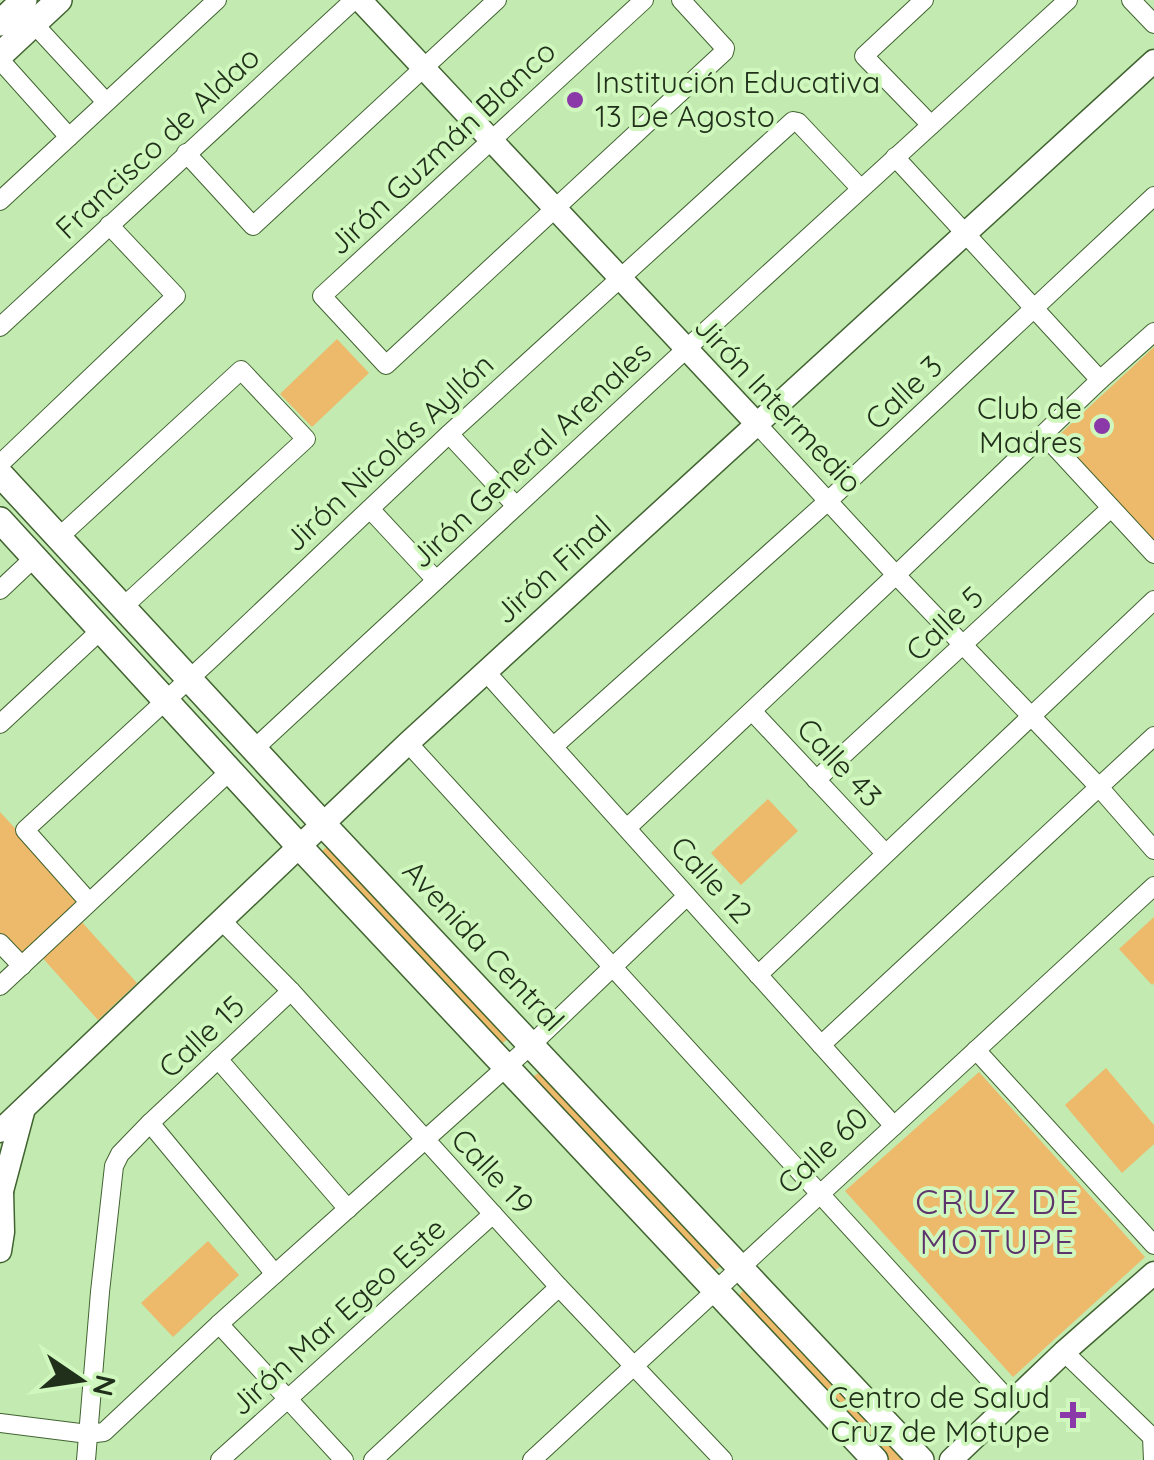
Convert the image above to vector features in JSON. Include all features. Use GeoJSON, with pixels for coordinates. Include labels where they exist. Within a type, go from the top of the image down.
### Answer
{"type":"FeatureCollection","features":[{"type":"Feature","properties":{"kind":"main road"},"geometry":{"type":"LineString","coordinates":[[0,22],[60,0]]}},
{"type":"Feature","properties":{"kind":"main road"},"geometry":{"type":"LineString","coordinates":[[0,57],[29,12]]}},
{"type":"Feature","properties":{"kind":"main road","name":"Avenida Central"},"geometry":{"type":"LineString","coordinates":[[0,474],[921,1460]]}},
{"type":"Feature","properties":{"kind":"main road"},"geometry":{"type":"LineString","coordinates":[[0,520],[299,846],[875,1460]]}},
{"type":"Feature","properties":{"kind":"street"},"geometry":{"type":"LineString","coordinates":[[0,201],[217,0]]}},
{"type":"Feature","properties":{"kind":"street","name":"Jirón Intermedio"},"geometry":{"type":"LineString","coordinates":[[357,0],[1154,850]]}},
{"type":"Feature","properties":{"kind":"street","name":"Francisco de Aldao"},"geometry":{"type":"LineString","coordinates":[[0,326],[357,0]]}},
{"type":"Feature","properties":{"kind":"street"},"geometry":{"type":"LineString","coordinates":[[186,153],[253,226],[497,0]]}},
{"type":"Feature","properties":{"kind":"street","name":"Jirón Guzmán Blanco"},"geometry":{"type":"LineString","coordinates":[[554,210],[386,365],[322,296],[644,0]]}},
{"type":"Feature","properties":{"kind":"street"},"geometry":{"type":"LineString","coordinates":[[554,210],[725,50],[681,0]]}},
{"type":"Feature","properties":{"kind":"street"},"geometry":{"type":"LineString","coordinates":[[924,0],[864,56],[931,125]]}},
{"type":"Feature","properties":{"kind":"street","name":"Jirón General Arenales"},"geometry":{"type":"LineString","coordinates":[[254,749],[1068,0]]}},
{"type":"Feature","properties":{"kind":"street"},"geometry":{"type":"LineString","coordinates":[[1131,0],[1154,24]]}},
{"type":"Feature","properties":{"kind":"street"},"geometry":{"type":"LineString","coordinates":[[29,12],[106,102]]}},
{"type":"Feature","properties":{"kind":"street"},"geometry":{"type":"LineString","coordinates":[[0,57],[69,137]]}},
{"type":"Feature","properties":{"kind":"street","name":"Jirón Final"},"geometry":{"type":"LineString","coordinates":[[0,1132],[408,743],[1154,61]]}},
{"type":"Feature","properties":{"kind":"street","name":"Jirón Nicolás Ayllón"},"geometry":{"type":"LineString","coordinates":[[89,902],[25,830],[449,434],[795,121],[861,189]]}},
{"type":"Feature","properties":{"kind":"street"},"geometry":{"type":"LineString","coordinates":[[895,157],[1100,380]]}},
{"type":"Feature","properties":{"kind":"street","name":"Calle 3"},"geometry":{"type":"LineString","coordinates":[[554,746],[828,502],[1154,196]]}},
{"type":"Feature","properties":{"kind":"street"},"geometry":{"type":"LineString","coordinates":[[0,464],[176,296],[109,225]]}},
{"type":"Feature","properties":{"kind":"street"},"geometry":{"type":"LineString","coordinates":[[626,828],[1154,332]]}},
{"type":"Feature","properties":{"kind":"street"},"geometry":{"type":"LineString","coordinates":[[58,538],[241,370],[306,438],[123,608]]}},
{"type":"Feature","properties":{"kind":"street"},"geometry":{"type":"LineString","coordinates":[[449,434],[516,506]]}},
{"type":"Feature","properties":{"kind":"street"},"geometry":{"type":"LineString","coordinates":[[1044,435],[1154,554]]}},
{"type":"Feature","properties":{"kind":"street"},"geometry":{"type":"LineString","coordinates":[[370,508],[436,580]]}},
{"type":"Feature","properties":{"kind":"street","name":"Calle 5"},"geometry":{"type":"LineString","coordinates":[[816,780],[1111,508]]}},
{"type":"Feature","properties":{"kind":"street"},"geometry":{"type":"LineString","coordinates":[[0,590],[34,557]]}},
{"type":"Feature","properties":{"kind":"street"},"geometry":{"type":"LineString","coordinates":[[758,975],[1154,600]]}},
{"type":"Feature","properties":{"kind":"street"},"geometry":{"type":"LineString","coordinates":[[0,724],[101,630]]}},
{"type":"Feature","properties":{"kind":"street","name":"Calle 12"},"geometry":{"type":"LineString","coordinates":[[486,672],[894,1126]]}},
{"type":"Feature","properties":{"kind":"street","name":"Calle 43"},"geometry":{"type":"LineString","coordinates":[[752,711],[885,854]]}},
{"type":"Feature","properties":{"kind":"street"},"geometry":{"type":"LineString","coordinates":[[822,1045],[1154,736]]}},
{"type":"Feature","properties":{"kind":"street"},"geometry":{"type":"LineString","coordinates":[[408,743],[1011,1403]]}},
{"type":"Feature","properties":{"kind":"street"},"geometry":{"type":"LineString","coordinates":[[0,986],[230,771]]}},
{"type":"Feature","properties":{"kind":"street","name":"Calle 60"},"geometry":{"type":"LineString","coordinates":[[532,1460],[1154,886]]}},
{"type":"Feature","properties":{"kind":"street"},"geometry":{"type":"LineString","coordinates":[[0,1423],[88,1434],[104,1432],[218,1324],[531,1045],[688,896]]}},
{"type":"Feature","properties":{"kind":"street","name":"Calle 19"},"geometry":{"type":"LineString","coordinates":[[221,920],[723,1460]]}},
{"type":"Feature","properties":{"kind":"street"},"geometry":{"type":"LineString","coordinates":[[0,943],[22,966]]}},
{"type":"Feature","properties":{"kind":"street","name":"Calle 15"},"geometry":{"type":"LineString","coordinates":[[86,1460],[114,1166],[120,1154],[150,1124],[291,991]]}},
{"type":"Feature","properties":{"kind":"street"},"geometry":{"type":"LineString","coordinates":[[976,1050],[1154,1245]]}},
{"type":"Feature","properties":{"kind":"street"},"geometry":{"type":"LineString","coordinates":[[218,1060],[348,1209]]}},
{"type":"Feature","properties":{"kind":"street"},"geometry":{"type":"LineString","coordinates":[[0,1251],[1,1188],[24,1109]]}},
{"type":"Feature","properties":{"kind":"street"},"geometry":{"type":"LineString","coordinates":[[150,1124],[275,1274]]}},
{"type":"Feature","properties":{"kind":"street","name":"Jirón Mar Egeo Este"},"geometry":{"type":"LineString","coordinates":[[220,1460],[493,1214]]}},
{"type":"Feature","properties":{"kind":"street"},"geometry":{"type":"LineString","coordinates":[[951,1460],[1154,1273]]}},
{"type":"Feature","properties":{"kind":"street"},"geometry":{"type":"LineString","coordinates":[[373,1460],[559,1286]]}},
{"type":"Feature","properties":{"kind":"street"},"geometry":{"type":"LineString","coordinates":[[218,1324],[344,1460]]}},
{"type":"Feature","properties":{"kind":"street"},"geometry":{"type":"LineString","coordinates":[[1064,1352],[1153,1437],[1153,1460]]}},
{"type":"Feature","properties":{"kind":"shaded area"},"geometry":{"type":"Polygon","coordinates":[[[337,339],[369,373],[312,427],[280,394],[337,339]]]}},
{"type":"Feature","properties":{"kind":"shaded area"},"geometry":{"type":"Polygon","coordinates":[[[1154,347],[1154,542],[1058,436],[1154,347]]]}},
{"type":"Feature","properties":{"kind":"shaded area"},"geometry":{"type":"Polygon","coordinates":[[[768,799],[798,831],[741,885],[711,853],[768,799]]]}},
{"type":"Feature","properties":{"kind":"shaded area"},"geometry":{"type":"Polygon","coordinates":[[[0,812],[81,900],[21,956],[0,933],[0,812]]]}},
{"type":"Feature","properties":{"kind":"shaded area"},"geometry":{"type":"Polygon","coordinates":[[[332,842],[512,1035],[498,1047],[321,852],[332,842]]]}},
{"type":"Feature","properties":{"kind":"shaded area"},"geometry":{"type":"Polygon","coordinates":[[[1154,917],[1154,983],[1152,985],[1119,949],[1154,917]]]}},
{"type":"Feature","properties":{"kind":"shaded area"},"geometry":{"type":"Polygon","coordinates":[[[79,919],[137,983],[98,1020],[40,955],[79,919]]]}},
{"type":"Feature","properties":{"kind":"shaded area"},"geometry":{"type":"Polygon","coordinates":[[[1106,1068],[1154,1125],[1154,1144],[1122,1173],[1065,1105],[1106,1068]]]}},
{"type":"Feature","properties":{"kind":"shaded area"},"geometry":{"type":"Polygon","coordinates":[[[544,1069],[725,1263],[710,1274],[530,1079],[544,1069]]]}},
{"type":"Feature","properties":{"kind":"shaded area"},"geometry":{"type":"Polygon","coordinates":[[[979,1072],[1145,1257],[1013,1377],[845,1191],[979,1072]]]}},
{"type":"Feature","properties":{"kind":"shaded area"},"geometry":{"type":"Polygon","coordinates":[[[208,1241],[239,1275],[173,1337],[141,1303],[208,1241]]]}},
{"type":"Feature","properties":{"kind":"shaded area"},"geometry":{"type":"Polygon","coordinates":[[[748,1286],[910,1460],[883,1460],[735,1299],[748,1286]]]}},
{"type":"Feature","properties":{"kind":"place","name":"Institución Educativa 13 De Agosto"},"geometry":{"type":"Point","coordinates":[575,100]}},
{"type":"Feature","properties":{"kind":"place","name":"Club de Madres"},"geometry":{"type":"Point","coordinates":[1102,426]}},
{"type":"Feature","properties":{"kind":"place","name":"Centro de Salud Cruz de Motupe"},"geometry":{"type":"Point","coordinates":[1073,1415]}},
{"type":"Feature","properties":{"kind":"district","name":"CRUZ DE MOTUPE"},"geometry":{"type":"Point","coordinates":[998,1222]}}]}
